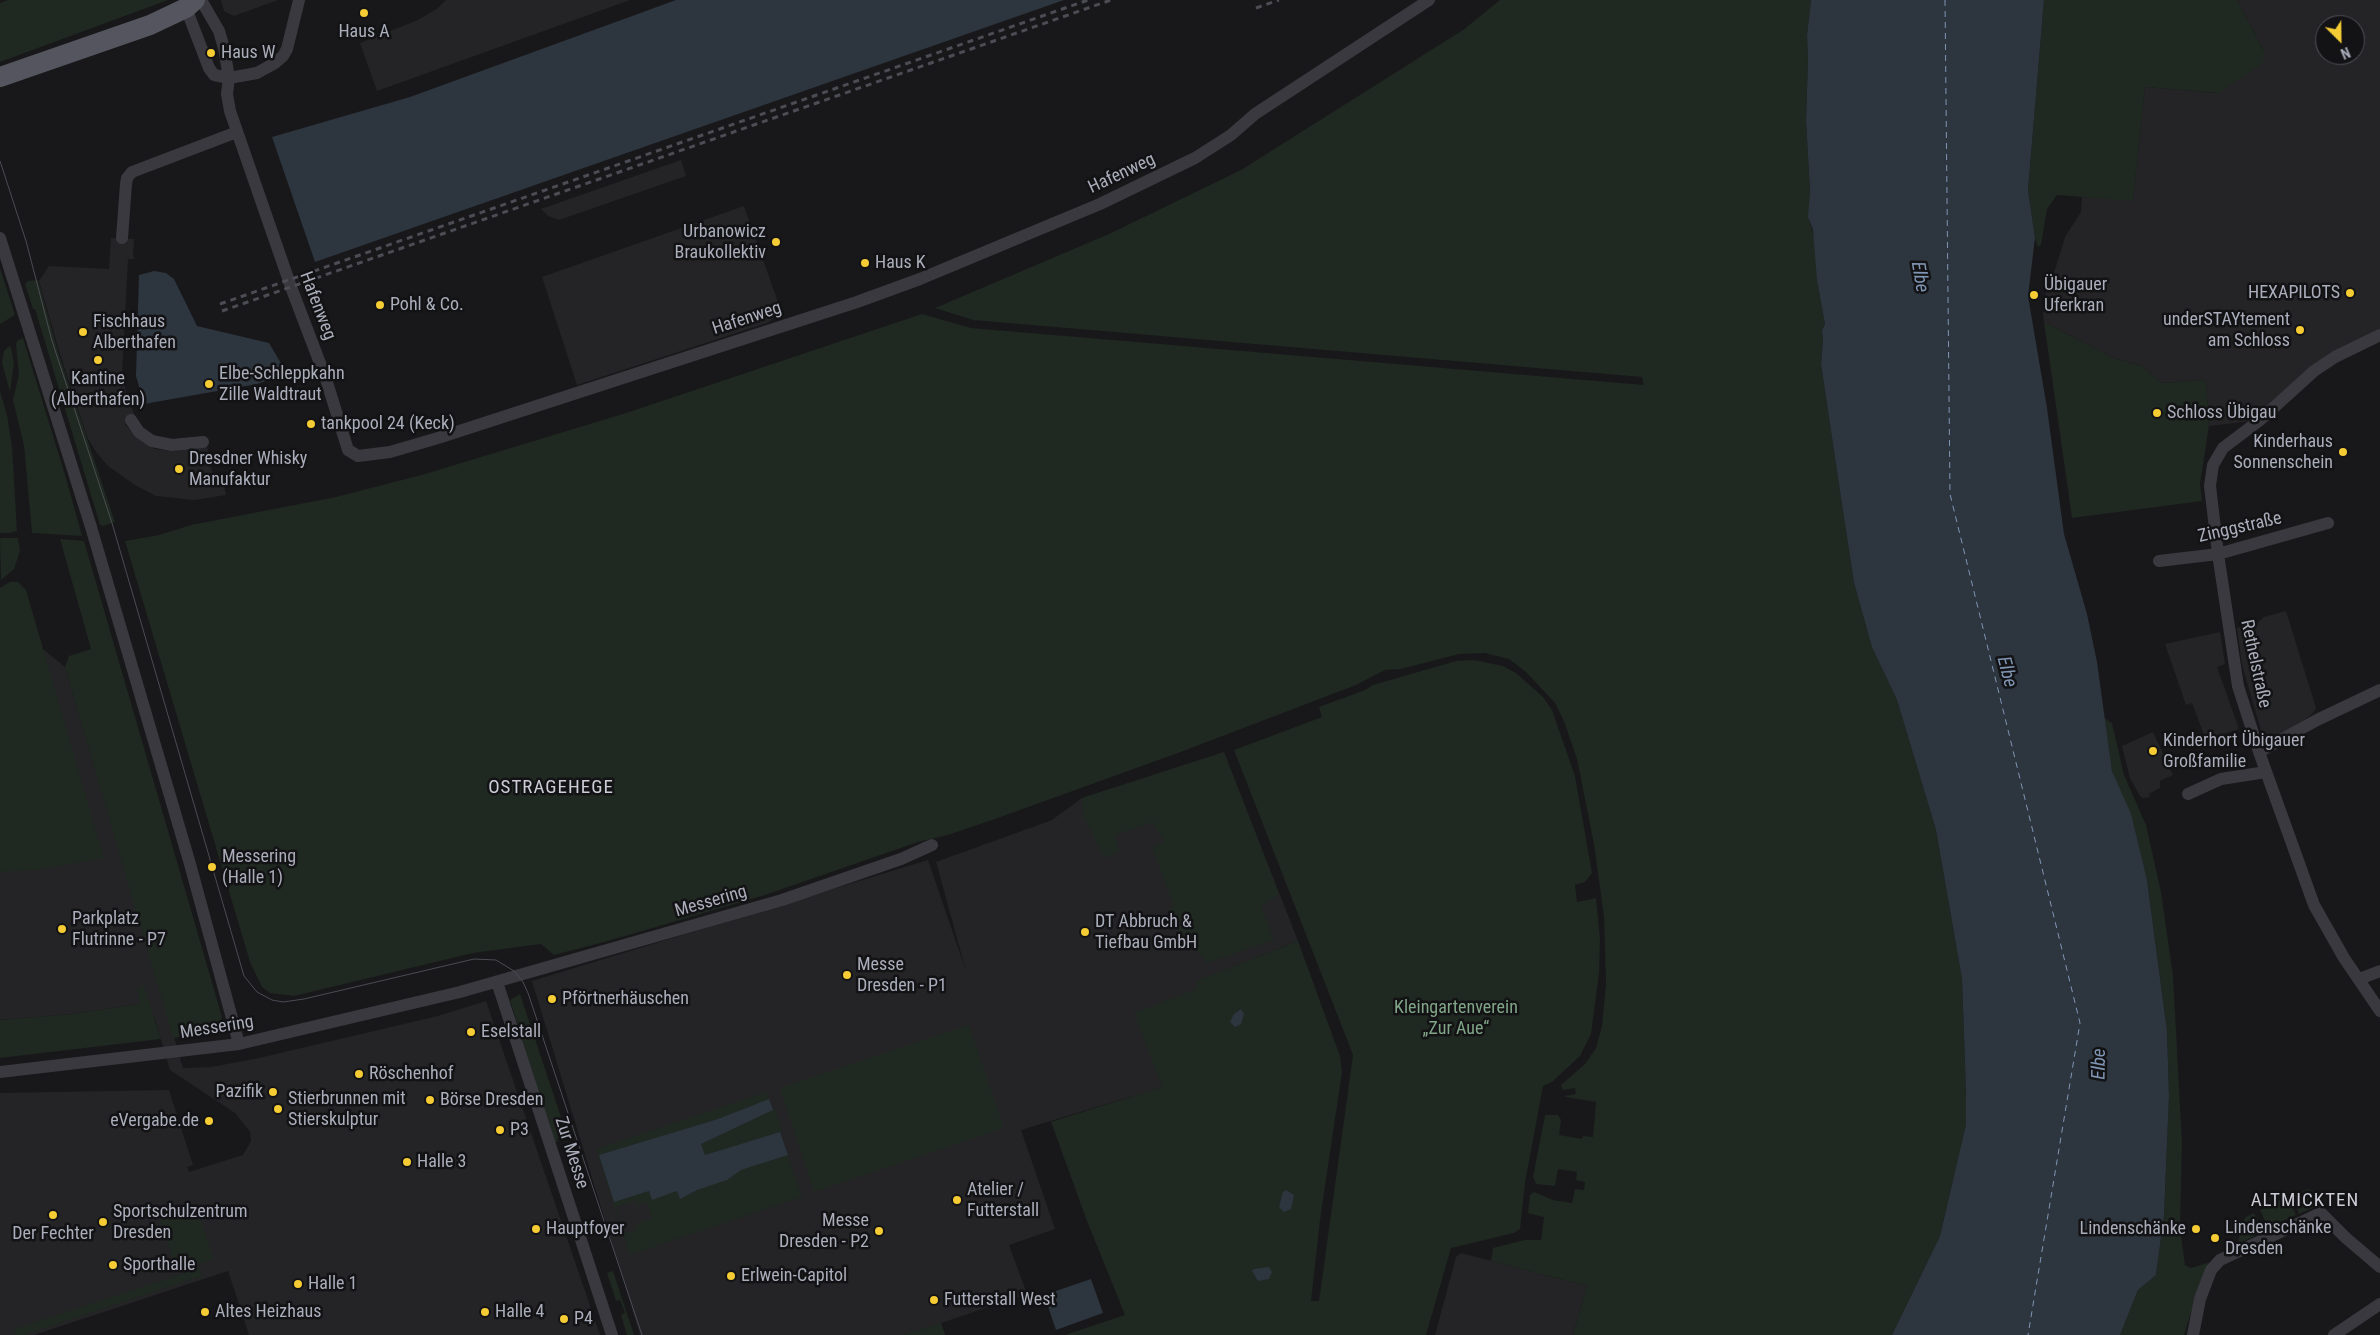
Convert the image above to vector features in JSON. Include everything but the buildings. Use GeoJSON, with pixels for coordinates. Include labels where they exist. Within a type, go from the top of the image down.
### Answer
{"type":"FeatureCollection","features":[{"type":"Feature","properties":{"kind":"main road"},"geometry":{"type":"LineString","coordinates":[[0,77],[150,25],[194,3]]}},
{"type":"Feature","properties":{"kind":"street"},"geometry":{"type":"LineString","coordinates":[[194,3],[209,68],[214,74],[229,78],[257,73],[283,56],[287,49],[299,0]]}},
{"type":"Feature","properties":{"kind":"street","name":"Hafenweg"},"geometry":{"type":"LineString","coordinates":[[194,3],[219,31],[229,78],[227,94],[237,132],[326,379],[348,450],[358,456],[390,452],[438,438],[857,302],[928,275],[1100,204],[1195,158],[1231,135],[1255,114],[1429,0]]}},
{"type":"Feature","properties":{"kind":"street"},"geometry":{"type":"LineString","coordinates":[[122,238],[126,184],[127,178],[132,172],[237,132]]}},
{"type":"Feature","properties":{"kind":"street"},"geometry":{"type":"LineString","coordinates":[[0,238],[91,527],[239,1044]]}},
{"type":"Feature","properties":{"kind":"street","name":"Rethelstraße"},"geometry":{"type":"LineString","coordinates":[[2380,335],[2335,357],[2314,371],[2260,420],[2223,448],[2213,465],[2210,486],[2218,554],[2238,686],[2259,752],[2314,905],[2358,979],[2380,1011]]}},
{"type":"Feature","properties":{"kind":"street"},"geometry":{"type":"LineString","coordinates":[[131,420],[139,432],[152,441],[172,445],[203,442]]}},
{"type":"Feature","properties":{"kind":"street","name":"Zinggstraße"},"geometry":{"type":"LineString","coordinates":[[2159,561],[2218,554],[2328,523]]}},
{"type":"Feature","properties":{"kind":"street"},"geometry":{"type":"LineString","coordinates":[[2259,752],[2317,720],[2380,690]]}},
{"type":"Feature","properties":{"kind":"street"},"geometry":{"type":"LineString","coordinates":[[2188,794],[2222,779],[2266,772]]}},
{"type":"Feature","properties":{"kind":"street","name":"Messering"},"geometry":{"type":"LineString","coordinates":[[0,1072],[239,1044],[460,992],[782,900],[901,859],[932,845]]}},
{"type":"Feature","properties":{"kind":"street"},"geometry":{"type":"LineString","coordinates":[[2358,979],[2380,971]]}},
{"type":"Feature","properties":{"kind":"street","name":"Zur Messe"},"geometry":{"type":"LineString","coordinates":[[497,982],[612,1335]]}},
{"type":"Feature","properties":{"kind":"street"},"geometry":{"type":"LineString","coordinates":[[2193,1335],[2200,1300],[2211,1270],[2220,1260],[2321,1213],[2346,1238],[2380,1266]]}},
{"type":"Feature","properties":{"kind":"street"},"geometry":{"type":"LineString","coordinates":[[2334,1335],[2380,1304]]}},
{"type":"Feature","properties":{"kind":"shaded area"},"geometry":{"type":"Polygon","coordinates":[[[221,0],[278,0],[234,16],[224,11],[221,0]]]}},
{"type":"Feature","properties":{"kind":"shaded area"},"geometry":{"type":"Polygon","coordinates":[[[446,0],[630,0],[377,91],[360,43],[418,20],[438,8],[446,0]]]}},
{"type":"Feature","properties":{"kind":"shaded area"},"geometry":{"type":"Polygon","coordinates":[[[2237,0],[2380,0],[2380,335],[2335,357],[2260,420],[2209,426],[2206,380],[2161,383],[2142,366],[2114,358],[2044,322],[2043,314],[2048,275],[2053,276],[2065,237],[2081,212],[2082,196],[2133,200],[2145,87],[2219,93],[2264,51],[2237,0]]]}},
{"type":"Feature","properties":{"kind":"shaded area"},"geometry":{"type":"Polygon","coordinates":[[[681,160],[686,176],[559,220],[548,216],[541,209],[681,160]]]}},
{"type":"Feature","properties":{"kind":"shaded area"},"geometry":{"type":"Polygon","coordinates":[[[744,206],[778,302],[774,318],[767,323],[577,385],[542,277],[744,206]]]}},
{"type":"Feature","properties":{"kind":"shaded area"},"geometry":{"type":"Polygon","coordinates":[[[111,238],[134,239],[133,256],[135,259],[128,259],[122,374],[127,396],[136,419],[125,424],[140,440],[155,449],[172,451],[207,446],[211,469],[224,486],[226,495],[195,500],[156,496],[135,485],[108,466],[96,452],[87,437],[39,281],[49,266],[109,269],[111,238]]]}},
{"type":"Feature","properties":{"kind":"shaded area"},"geometry":{"type":"Polygon","coordinates":[[[2286,611],[2316,708],[2301,723],[2265,744],[2242,665],[2237,628],[2256,624],[2264,617],[2286,611]]]}},
{"type":"Feature","properties":{"kind":"shaded area"},"geometry":{"type":"Polygon","coordinates":[[[0,614],[65,667],[183,1068],[211,1067],[259,1058],[438,1016],[486,1001],[600,1335],[249,1335],[228,1271],[34,1335],[0,1335],[0,1093],[169,1090],[193,1165],[187,1167],[189,1172],[243,1155],[251,1141],[250,1132],[235,1113],[170,1070],[155,1019],[139,988],[139,1004],[72,1014],[0,1020],[0,614]]]}},
{"type":"Feature","properties":{"kind":"shaded area"},"geometry":{"type":"Polygon","coordinates":[[[2220,632],[2225,664],[2217,667],[2239,729],[2206,740],[2192,703],[2186,705],[2165,644],[2220,632]]]}},
{"type":"Feature","properties":{"kind":"shaded area"},"geometry":{"type":"Polygon","coordinates":[[[2153,732],[2173,775],[2160,781],[2160,788],[2149,794],[2150,797],[2143,798],[2130,778],[2122,746],[2153,732]]]}},
{"type":"Feature","properties":{"kind":"shaded area"},"geometry":{"type":"Polygon","coordinates":[[[1224,752],[1298,941],[1197,981],[1209,1018],[1180,1082],[1021,1130],[1055,1229],[1009,1245],[1027,1294],[941,1323],[945,1335],[640,1335],[532,981],[928,860],[966,971],[936,862],[1052,820],[1082,798],[1224,752]]]}},
{"type":"Feature","properties":{"kind":"shaded area"},"geometry":{"type":"Polygon","coordinates":[[[1461,1253],[1587,1286],[1573,1335],[1435,1335],[1456,1257],[1461,1253]]]}},
{"type":"Feature","properties":{"kind":"green space"},"geometry":{"type":"Polygon","coordinates":[[[8,0],[168,0],[0,62],[0,3],[8,0]]]}},
{"type":"Feature","properties":{"kind":"green space"},"geometry":{"type":"Polygon","coordinates":[[[1500,0],[1811,0],[1807,35],[1806,121],[1810,191],[1809,220],[1815,239],[1817,281],[1825,324],[1822,330],[1821,364],[1854,583],[1872,646],[1897,700],[1936,830],[1962,979],[1966,1124],[1940,1236],[1892,1335],[1573,1335],[1587,1286],[1491,1261],[1493,1248],[1525,1240],[1541,1240],[1544,1217],[1528,1213],[1530,1195],[1534,1192],[1553,1200],[1572,1203],[1575,1189],[1584,1190],[1585,1182],[1576,1180],[1577,1172],[1558,1169],[1555,1186],[1536,1184],[1533,1177],[1545,1115],[1558,1115],[1561,1120],[1559,1135],[1582,1139],[1583,1136],[1593,1137],[1596,1102],[1566,1097],[1564,1096],[1576,1094],[1575,1088],[1563,1090],[1561,1085],[1585,1064],[1596,1048],[1602,1026],[1606,983],[1604,917],[1594,844],[1577,759],[1564,721],[1555,703],[1526,672],[1509,659],[1485,653],[1459,654],[1401,669],[1385,670],[1356,685],[1178,753],[995,819],[948,835],[918,842],[765,895],[608,941],[554,955],[541,944],[473,953],[294,996],[270,993],[262,987],[250,962],[125,541],[159,535],[191,525],[336,497],[425,474],[626,413],[922,314],[971,328],[1644,385],[1642,377],[973,320],[935,308],[1109,234],[1241,170],[1463,30],[1500,0]]]}},
{"type":"Feature","properties":{"kind":"green space"},"geometry":{"type":"Polygon","coordinates":[[[2044,0],[2237,0],[2264,51],[2264,58],[2262,64],[2219,93],[2145,87],[2133,201],[2057,195],[2047,209],[2041,245],[2038,247],[2028,190],[2044,0]]]}},
{"type":"Feature","properties":{"kind":"green space"},"geometry":{"type":"Polygon","coordinates":[[[0,268],[15,315],[0,324],[0,268]]]}},
{"type":"Feature","properties":{"kind":"green space"},"geometry":{"type":"Polygon","coordinates":[[[38,280],[59,355],[115,522],[104,526],[100,525],[35,309],[33,309],[25,284],[28,281],[38,280]]]}},
{"type":"Feature","properties":{"kind":"green space"},"geometry":{"type":"Polygon","coordinates":[[[2044,322],[2114,358],[2142,366],[2161,383],[2206,380],[2209,426],[2200,484],[2202,501],[2072,518],[2044,322]]]}},
{"type":"Feature","properties":{"kind":"green space"},"geometry":{"type":"Polygon","coordinates":[[[23,338],[82,536],[32,533],[24,446],[13,400],[19,374],[16,345],[17,341],[23,338]]]}},
{"type":"Feature","properties":{"kind":"green space"},"geometry":{"type":"Polygon","coordinates":[[[9,346],[14,363],[10,392],[2,363],[4,351],[9,346]]]}},
{"type":"Feature","properties":{"kind":"green space"},"geometry":{"type":"Polygon","coordinates":[[[0,391],[7,415],[12,446],[17,531],[9,533],[0,533],[0,391]]]}},
{"type":"Feature","properties":{"kind":"green space"},"geometry":{"type":"Polygon","coordinates":[[[0,538],[18,538],[20,551],[14,569],[1,580],[0,538]]]}},
{"type":"Feature","properties":{"kind":"green space"},"geometry":{"type":"Polygon","coordinates":[[[60,539],[84,541],[222,1017],[218,1029],[209,1033],[173,1038],[65,667],[69,656],[91,649],[60,539]]]}},
{"type":"Feature","properties":{"kind":"green space"},"geometry":{"type":"Polygon","coordinates":[[[10,582],[18,582],[26,590],[104,858],[37,870],[0,872],[0,588],[10,582]]]}},
{"type":"Feature","properties":{"kind":"green space","name":"Kleingartenverein „Zur Aue“"},"geometry":{"type":"Polygon","coordinates":[[[1474,660],[1503,666],[1516,673],[1543,697],[1552,710],[1575,776],[1592,873],[1585,882],[1575,885],[1577,902],[1596,898],[1600,939],[1599,973],[1591,1034],[1580,1056],[1552,1082],[1543,1086],[1525,1183],[1520,1229],[1514,1233],[1451,1248],[1426,1335],[1065,1335],[1125,1315],[1087,1221],[1051,1122],[1162,1087],[1134,1013],[1198,988],[1196,981],[1298,941],[1340,1056],[1342,1072],[1320,1220],[1311,1301],[1319,1301],[1353,1055],[1234,750],[1322,717],[1319,707],[1365,690],[1373,685],[1456,661],[1474,660]]]}},
{"type":"Feature","properties":{"kind":"green space"},"geometry":{"type":"Polygon","coordinates":[[[2104,718],[2112,723],[2124,775],[2146,825],[2161,892],[2173,976],[2182,1142],[2180,1228],[2185,1265],[2191,1268],[2211,1262],[2201,1281],[2184,1335],[2120,1335],[2138,1290],[2156,1275],[2164,1215],[2169,1096],[2167,1031],[2147,880],[2112,771],[2104,718]]]}},
{"type":"Feature","properties":{"kind":"green space"},"geometry":{"type":"Polygon","coordinates":[[[1224,752],[1279,894],[1261,906],[1274,940],[1207,963],[1176,926],[1168,911],[1174,906],[1152,847],[1164,842],[1153,822],[1115,835],[1119,851],[1104,858],[1083,814],[1082,798],[1224,752]]]}},
{"type":"Feature","properties":{"kind":"green space"},"geometry":{"type":"Polygon","coordinates":[[[144,986],[161,1039],[0,1058],[0,1020],[72,1014],[139,1004],[138,988],[144,986]]]}},
{"type":"Feature","properties":{"kind":"green space"},"geometry":{"type":"Polygon","coordinates":[[[520,994],[568,1138],[557,1138],[558,1141],[554,1143],[510,1000],[520,994]]]}},
{"type":"Feature","properties":{"kind":"green space"},"geometry":{"type":"Polygon","coordinates":[[[969,1025],[1003,1125],[1001,1129],[814,1192],[780,1088],[969,1025]]]}},
{"type":"Feature","properties":{"kind":"green space"},"geometry":{"type":"Polygon","coordinates":[[[766,1092],[773,1110],[775,1109],[782,1131],[780,1132],[802,1197],[630,1255],[596,1149],[766,1092]],[[636,1200],[616,1207],[624,1233],[636,1230],[635,1225],[652,1218],[647,1202],[638,1205],[636,1200]]]}},
{"type":"Feature","properties":{"kind":"green space"},"geometry":{"type":"Polygon","coordinates":[[[2308,1189],[2316,1193],[2321,1204],[2299,1214],[2293,1195],[2308,1189]]]}},
{"type":"Feature","properties":{"kind":"green space"},"geometry":{"type":"Polygon","coordinates":[[[2286,1197],[2296,1215],[2268,1228],[2260,1210],[2286,1197]]]}},
{"type":"Feature","properties":{"kind":"green space"},"geometry":{"type":"Polygon","coordinates":[[[196,1207],[214,1259],[177,1272],[160,1219],[196,1207]]]}},
{"type":"Feature","properties":{"kind":"green space"},"geometry":{"type":"Polygon","coordinates":[[[2254,1213],[2263,1232],[2238,1244],[2242,1223],[2246,1217],[2254,1213]]]}},
{"type":"Feature","properties":{"kind":"green space"},"geometry":{"type":"Polygon","coordinates":[[[200,1268],[202,1276],[24,1335],[16,1335],[14,1329],[200,1268]]]}},
{"type":"Feature","properties":{"kind":"green space"},"geometry":{"type":"Polygon","coordinates":[[[613,1271],[634,1335],[627,1335],[621,1315],[625,1313],[620,1300],[616,1301],[607,1273],[613,1271]]]}},
{"type":"Feature","properties":{"kind":"green space"},"geometry":{"type":"Polygon","coordinates":[[[941,1323],[945,1335],[903,1335],[941,1323]]]}},
{"type":"Feature","properties":{"kind":"water"},"geometry":{"type":"Polygon","coordinates":[[[676,0],[1064,0],[315,262],[272,137],[410,97],[676,0]]]}},
{"type":"Feature","properties":{"kind":"water","name":"Elbe"},"geometry":{"type":"Polygon","coordinates":[[[1811,0],[2044,0],[2028,190],[2035,238],[2028,296],[2047,408],[2064,534],[2087,614],[2097,662],[2112,771],[2131,814],[2147,880],[2167,1031],[2169,1096],[2164,1215],[2156,1275],[2138,1290],[2120,1335],[1892,1335],[1940,1236],[1966,1124],[1962,979],[1936,830],[1897,700],[1872,647],[1854,583],[1821,364],[1822,330],[1825,324],[1817,281],[1813,230],[1808,217],[1810,191],[1806,121],[1807,35],[1811,0]]]}},
{"type":"Feature","properties":{"kind":"water"},"geometry":{"type":"Polygon","coordinates":[[[154,271],[166,273],[174,279],[197,326],[269,343],[282,365],[277,377],[257,384],[144,404],[136,376],[139,275],[154,271]]]}},
{"type":"Feature","properties":{"kind":"water"},"geometry":{"type":"Polygon","coordinates":[[[1241,1009],[1244,1014],[1241,1024],[1235,1027],[1230,1022],[1234,1014],[1241,1009]]]}},
{"type":"Feature","properties":{"kind":"water"},"geometry":{"type":"Polygon","coordinates":[[[769,1099],[773,1110],[701,1144],[705,1155],[780,1132],[788,1155],[741,1170],[727,1180],[697,1190],[680,1199],[677,1191],[652,1200],[649,1191],[614,1202],[599,1155],[718,1119],[769,1099]]]}},
{"type":"Feature","properties":{"kind":"water"},"geometry":{"type":"Polygon","coordinates":[[[1286,1190],[1294,1195],[1291,1209],[1284,1212],[1279,1207],[1283,1192],[1286,1190]]]}},
{"type":"Feature","properties":{"kind":"water"},"geometry":{"type":"Polygon","coordinates":[[[1269,1267],[1272,1272],[1269,1279],[1258,1281],[1252,1271],[1269,1267]]]}},
{"type":"Feature","properties":{"kind":"water"},"geometry":{"type":"Polygon","coordinates":[[[1091,1279],[1103,1313],[1056,1330],[1044,1295],[1091,1279]]]}},
{"type":"Feature","properties":{"kind":"ferry route"},"geometry":{"type":"LineString","coordinates":[[1945,0],[1950,494],[2080,1023],[2028,1335]]}},
{"type":"Feature","properties":{"kind":"tram line"},"geometry":{"type":"LineString","coordinates":[[0,161],[26,241],[52,341],[112,523],[244,976],[257,992],[272,1000],[283,1002],[304,999],[474,959],[496,960],[514,971],[523,982],[528,993],[642,1335]]}},
{"type":"Feature","properties":{"kind":"railway"},"geometry":{"type":"LineString","coordinates":[[220,304],[1088,0]]}},
{"type":"Feature","properties":{"kind":"railway"},"geometry":{"type":"LineString","coordinates":[[222,311],[1111,0]]}},
{"type":"Feature","properties":{"kind":"railway"},"geometry":{"type":"LineString","coordinates":[[1256,8],[1279,0]]}},
{"type":"Feature","properties":{"kind":"place","name":"Haus A"},"geometry":{"type":"Point","coordinates":[364,13]}},
{"type":"Feature","properties":{"kind":"place","name":"Haus W"},"geometry":{"type":"Point","coordinates":[211,53]}},
{"type":"Feature","properties":{"kind":"place","name":"Urbanowicz Braukollektiv"},"geometry":{"type":"Point","coordinates":[776,242]}},
{"type":"Feature","properties":{"kind":"place","name":"Haus K"},"geometry":{"type":"Point","coordinates":[865,263]}},
{"type":"Feature","properties":{"kind":"place","name":"HEXAPILOTS"},"geometry":{"type":"Point","coordinates":[2350,293]}},
{"type":"Feature","properties":{"kind":"place","name":"Übigauer Uferkran"},"geometry":{"type":"Point","coordinates":[2034,295]}},
{"type":"Feature","properties":{"kind":"place","name":"Pohl & Co."},"geometry":{"type":"Point","coordinates":[380,305]}},
{"type":"Feature","properties":{"kind":"place","name":"underSTAYtement am Schloss"},"geometry":{"type":"Point","coordinates":[2300,330]}},
{"type":"Feature","properties":{"kind":"place","name":"Fischhaus Alberthafen"},"geometry":{"type":"Point","coordinates":[83,332]}},
{"type":"Feature","properties":{"kind":"place","name":"Kantine (Alberthafen)"},"geometry":{"type":"Point","coordinates":[98,360]}},
{"type":"Feature","properties":{"kind":"place","name":"Elbe-Schleppkahn Zille Waldtraut"},"geometry":{"type":"Point","coordinates":[209,384]}},
{"type":"Feature","properties":{"kind":"place","name":"Schloss Übigau"},"geometry":{"type":"Point","coordinates":[2157,413]}},
{"type":"Feature","properties":{"kind":"place","name":"tankpool 24 (Keck)"},"geometry":{"type":"Point","coordinates":[311,424]}},
{"type":"Feature","properties":{"kind":"place","name":"Kinderhaus Sonnenschein"},"geometry":{"type":"Point","coordinates":[2343,452]}},
{"type":"Feature","properties":{"kind":"place","name":"Dresdner Whisky Manufaktur"},"geometry":{"type":"Point","coordinates":[179,469]}},
{"type":"Feature","properties":{"kind":"place","name":"Kinderhort Übigauer Großfamilie"},"geometry":{"type":"Point","coordinates":[2153,751]}},
{"type":"Feature","properties":{"kind":"place","name":"Messering (Halle 1)"},"geometry":{"type":"Point","coordinates":[212,867]}},
{"type":"Feature","properties":{"kind":"place","name":"Parkplatz Flutrinne - P7"},"geometry":{"type":"Point","coordinates":[62,929]}},
{"type":"Feature","properties":{"kind":"place","name":"DT Abbruch & Tiefbau GmbH"},"geometry":{"type":"Point","coordinates":[1085,932]}},
{"type":"Feature","properties":{"kind":"place","name":"Messe Dresden - P1"},"geometry":{"type":"Point","coordinates":[847,975]}},
{"type":"Feature","properties":{"kind":"place","name":"Pförtnerhäuschen"},"geometry":{"type":"Point","coordinates":[552,999]}},
{"type":"Feature","properties":{"kind":"place","name":"Eselstall"},"geometry":{"type":"Point","coordinates":[471,1032]}},
{"type":"Feature","properties":{"kind":"place","name":"Röschenhof"},"geometry":{"type":"Point","coordinates":[359,1074]}},
{"type":"Feature","properties":{"kind":"place","name":"Pazifik"},"geometry":{"type":"Point","coordinates":[273,1092]}},
{"type":"Feature","properties":{"kind":"place","name":"Börse Dresden"},"geometry":{"type":"Point","coordinates":[430,1100]}},
{"type":"Feature","properties":{"kind":"place","name":"Stierbrunnen mit Stierskulptur"},"geometry":{"type":"Point","coordinates":[278,1109]}},
{"type":"Feature","properties":{"kind":"place","name":"eVergabe.de"},"geometry":{"type":"Point","coordinates":[209,1121]}},
{"type":"Feature","properties":{"kind":"place","name":"P3"},"geometry":{"type":"Point","coordinates":[500,1130]}},
{"type":"Feature","properties":{"kind":"place","name":"Halle 3"},"geometry":{"type":"Point","coordinates":[407,1162]}},
{"type":"Feature","properties":{"kind":"place","name":"Atelier / Futterstall"},"geometry":{"type":"Point","coordinates":[957,1200]}},
{"type":"Feature","properties":{"kind":"place","name":"Der Fechter"},"geometry":{"type":"Point","coordinates":[53,1215]}},
{"type":"Feature","properties":{"kind":"place","name":"Sportschulzentrum Dresden"},"geometry":{"type":"Point","coordinates":[103,1222]}},
{"type":"Feature","properties":{"kind":"place","name":"Hauptfoyer"},"geometry":{"type":"Point","coordinates":[536,1229]}},
{"type":"Feature","properties":{"kind":"place","name":"Lindenschänke"},"geometry":{"type":"Point","coordinates":[2196,1229]}},
{"type":"Feature","properties":{"kind":"place","name":"Messe Dresden - P2"},"geometry":{"type":"Point","coordinates":[879,1231]}},
{"type":"Feature","properties":{"kind":"place","name":"Lindenschänke Dresden"},"geometry":{"type":"Point","coordinates":[2215,1238]}},
{"type":"Feature","properties":{"kind":"place","name":"Sporthalle"},"geometry":{"type":"Point","coordinates":[113,1265]}},
{"type":"Feature","properties":{"kind":"place","name":"Erlwein-Capitol"},"geometry":{"type":"Point","coordinates":[731,1276]}},
{"type":"Feature","properties":{"kind":"place","name":"Halle 1"},"geometry":{"type":"Point","coordinates":[298,1284]}},
{"type":"Feature","properties":{"kind":"place","name":"Futterstall West"},"geometry":{"type":"Point","coordinates":[934,1300]}},
{"type":"Feature","properties":{"kind":"place","name":"Altes Heizhaus"},"geometry":{"type":"Point","coordinates":[205,1312]}},
{"type":"Feature","properties":{"kind":"place","name":"Halle 4"},"geometry":{"type":"Point","coordinates":[485,1312]}},
{"type":"Feature","properties":{"kind":"place","name":"P4"},"geometry":{"type":"Point","coordinates":[564,1319]}},
{"type":"Feature","properties":{"kind":"district","name":"OSTRAGEHEGE"},"geometry":{"type":"Point","coordinates":[551,788]}},
{"type":"Feature","properties":{"kind":"district","name":"ALTMICKTEN"},"geometry":{"type":"Point","coordinates":[2305,1201]}}]}
